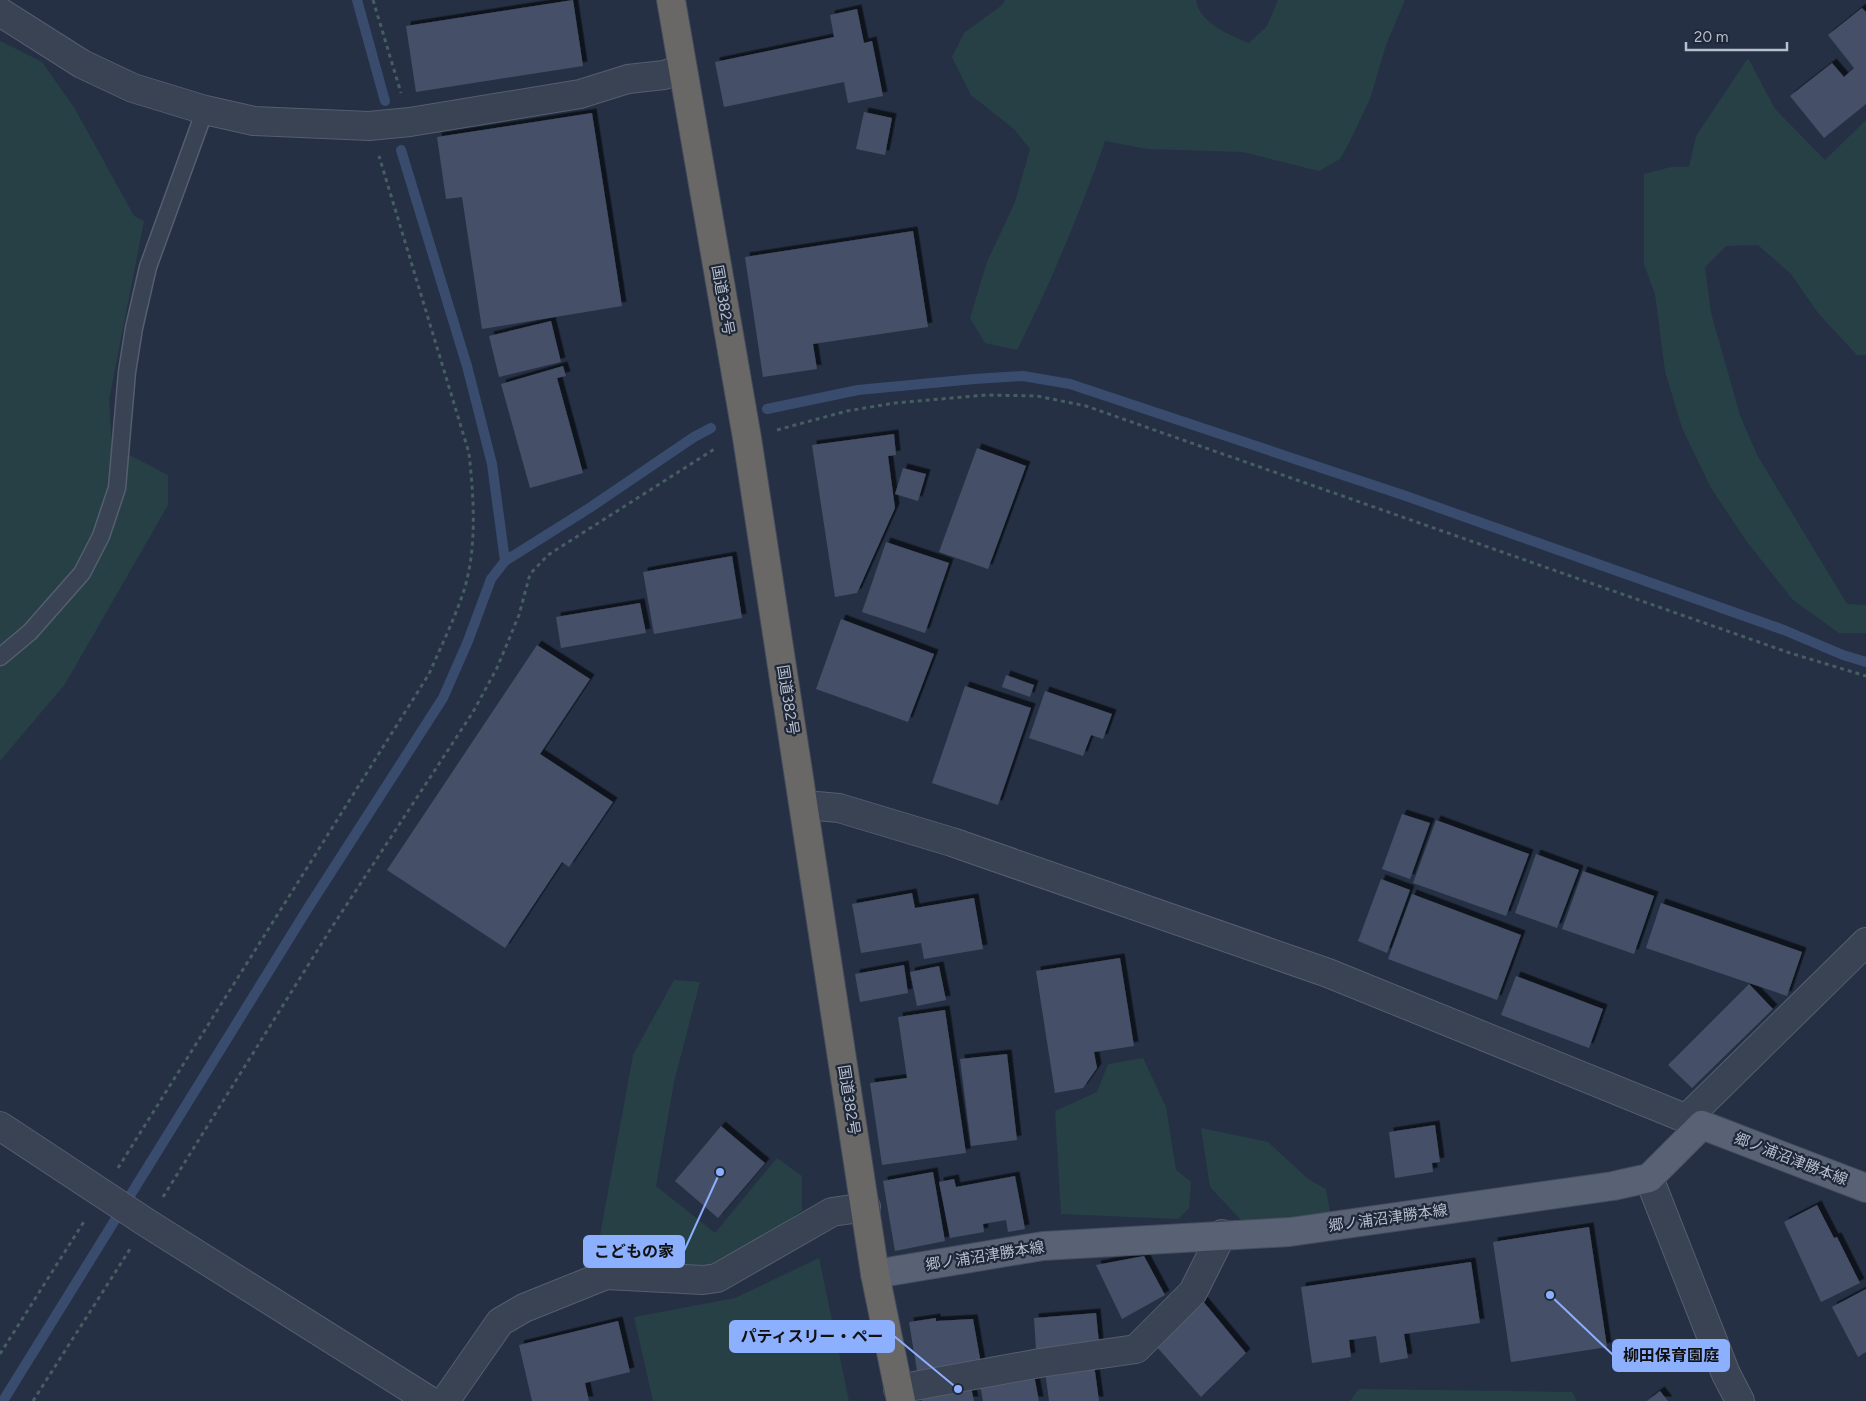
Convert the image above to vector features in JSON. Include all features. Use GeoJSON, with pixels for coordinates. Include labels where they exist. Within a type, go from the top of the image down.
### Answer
{"type":"FeatureCollection","features":[{"type":"Feature","properties":{"kind":"highway","name":"国道382号"},"geometry":{"type":"LineString","coordinates":[[671,0],[747,438],[805,804],[875,1274],[899,1395]]}},
{"type":"Feature","properties":{"kind":"main road"},"geometry":{"type":"LineString","coordinates":[[1649,1178],[1694,1121]]}},
{"type":"Feature","properties":{"kind":"main road","name":"郷ノ浦沼津勝本線"},"geometry":{"type":"LineString","coordinates":[[1694,1121],[1866,1188]]}},
{"type":"Feature","properties":{"kind":"main road","name":"郷ノ浦沼津勝本線"},"geometry":{"type":"LineString","coordinates":[[875,1274],[1043,1246],[1222,1234],[1290,1232],[1613,1186],[1649,1178]]}},
{"type":"Feature","properties":{"kind":"street"},"geometry":{"type":"LineString","coordinates":[[0,12],[82,64],[133,88],[205,110],[254,121],[369,126],[410,122],[580,94],[628,79],[664,75],[682,69]]}},
{"type":"Feature","properties":{"kind":"street"},"geometry":{"type":"LineString","coordinates":[[805,804],[839,808],[952,842],[1328,973],[1694,1121],[1866,942]]}},
{"type":"Feature","properties":{"kind":"street"},"geometry":{"type":"LineString","coordinates":[[0,1126],[143,1220],[430,1401]]}},
{"type":"Feature","properties":{"kind":"street"},"geometry":{"type":"LineString","coordinates":[[1649,1178],[1726,1374],[1740,1401]]}},
{"type":"Feature","properties":{"kind":"street"},"geometry":{"type":"LineString","coordinates":[[445,1401],[500,1322],[524,1308],[606,1275],[703,1280],[717,1278],[832,1212],[866,1206]]}},
{"type":"Feature","properties":{"kind":"street"},"geometry":{"type":"LineString","coordinates":[[899,1395],[1040,1363],[1136,1350],[1193,1292],[1222,1234]]}},
{"type":"Feature","properties":{"kind":"lane"},"geometry":{"type":"LineString","coordinates":[[0,657],[30,632],[82,573],[101,536],[117,488],[127,372],[134,328],[146,275],[205,110]]}},
{"type":"Feature","properties":{"kind":"path"},"geometry":{"type":"LineString","coordinates":[[373,0],[410,122]]}},
{"type":"Feature","properties":{"kind":"path"},"geometry":{"type":"LineString","coordinates":[[0,1354],[107,1196],[429,674],[462,597],[471,554],[474,503],[470,453],[369,126]]}},
{"type":"Feature","properties":{"kind":"path"},"geometry":{"type":"LineString","coordinates":[[33,1401],[143,1220],[473,712],[497,668],[519,615],[530,574],[548,555],[677,471],[728,441],[747,438],[847,411],[904,402],[986,395],[1037,396],[1086,406],[1724,630],[1866,676]]}},
{"type":"Feature","properties":{"kind":"green space"},"geometry":{"type":"Polygon","coordinates":[[[1005,0],[1196,0],[1198,8],[1209,22],[1249,43],[1267,26],[1278,0],[1405,0],[1386,45],[1370,99],[1350,141],[1340,159],[1319,171],[1243,152],[1147,149],[1105,141],[1064,247],[1042,299],[1017,350],[985,343],[970,318],[987,262],[1015,202],[1030,149],[1015,130],[971,95],[952,57],[964,33],[1002,5],[1005,0]]]}},
{"type":"Feature","properties":{"kind":"green space"},"geometry":{"type":"Polygon","coordinates":[[[0,41],[42,62],[75,109],[134,216],[144,221],[109,400],[112,446],[168,475],[168,505],[65,684],[0,761],[0,41]]]}},
{"type":"Feature","properties":{"kind":"green space"},"geometry":{"type":"Polygon","coordinates":[[[1748,58],[1775,109],[1825,160],[1866,120],[1866,355],[1857,355],[1818,313],[1791,274],[1758,245],[1726,246],[1705,267],[1711,313],[1740,415],[1757,455],[1847,604],[1866,605],[1866,633],[1839,633],[1793,600],[1747,542],[1711,488],[1682,428],[1665,371],[1655,294],[1644,264],[1644,174],[1671,167],[1689,167],[1696,136],[1748,58]]]}},
{"type":"Feature","properties":{"kind":"green space"},"geometry":{"type":"Polygon","coordinates":[[[674,980],[700,982],[674,1082],[656,1186],[715,1233],[777,1158],[802,1176],[802,1210],[765,1238],[710,1266],[659,1269],[626,1261],[595,1263],[633,1055],[674,980]]]}},
{"type":"Feature","properties":{"kind":"green space"},"geometry":{"type":"Polygon","coordinates":[[[1143,1058],[1166,1107],[1176,1170],[1191,1182],[1189,1208],[1178,1219],[1061,1214],[1055,1111],[1097,1092],[1108,1064],[1143,1058]]]}},
{"type":"Feature","properties":{"kind":"green space"},"geometry":{"type":"Polygon","coordinates":[[[1201,1128],[1268,1142],[1308,1179],[1326,1189],[1331,1217],[1244,1223],[1210,1187],[1201,1128]]]}},
{"type":"Feature","properties":{"kind":"green space"},"geometry":{"type":"Polygon","coordinates":[[[819,1258],[849,1401],[653,1401],[634,1317],[735,1298],[819,1258]]]}},
{"type":"Feature","properties":{"kind":"green space"},"geometry":{"type":"Polygon","coordinates":[[[1359,1389],[1572,1392],[1577,1401],[1350,1401],[1359,1389]]]}},
{"type":"Feature","properties":{"kind":"building"},"geometry":{"type":"Polygon","coordinates":[[[573,0],[583,66],[416,92],[406,26],[573,0]]]}},
{"type":"Feature","properties":{"kind":"building"},"geometry":{"type":"Polygon","coordinates":[[[1862,8],[1866,12],[1866,104],[1824,138],[1790,96],[1832,63],[1844,77],[1854,68],[1828,35],[1862,8]]]}},
{"type":"Feature","properties":{"kind":"building"},"geometry":{"type":"Polygon","coordinates":[[[857,9],[864,43],[872,41],[883,96],[848,103],[844,82],[724,107],[715,62],[834,37],[830,15],[857,9]]]}},
{"type":"Feature","properties":{"kind":"building"},"geometry":{"type":"Polygon","coordinates":[[[864,112],[892,118],[885,155],[856,149],[864,112]]]}},
{"type":"Feature","properties":{"kind":"building"},"geometry":{"type":"Polygon","coordinates":[[[592,113],[622,306],[482,329],[462,197],[446,199],[437,137],[592,113]]]}},
{"type":"Feature","properties":{"kind":"building"},"geometry":{"type":"Polygon","coordinates":[[[913,231],[928,327],[813,344],[817,369],[763,377],[745,257],[913,231]]]}},
{"type":"Feature","properties":{"kind":"building"},"geometry":{"type":"Polygon","coordinates":[[[551,321],[561,362],[499,377],[489,336],[551,321]]]}},
{"type":"Feature","properties":{"kind":"building"},"geometry":{"type":"Polygon","coordinates":[[[563,366],[566,376],[557,378],[583,473],[530,488],[501,384],[563,366]]]}},
{"type":"Feature","properties":{"kind":"building"},"geometry":{"type":"Polygon","coordinates":[[[894,434],[896,455],[888,456],[895,508],[857,593],[835,597],[812,445],[894,434]]]}},
{"type":"Feature","properties":{"kind":"building"},"geometry":{"type":"Polygon","coordinates":[[[977,448],[1026,466],[988,569],[939,552],[977,448]]]}},
{"type":"Feature","properties":{"kind":"building"},"geometry":{"type":"Polygon","coordinates":[[[903,468],[926,474],[918,501],[895,494],[903,468]]]}},
{"type":"Feature","properties":{"kind":"building"},"geometry":{"type":"Polygon","coordinates":[[[886,542],[949,563],[925,633],[862,612],[886,542]]]}},
{"type":"Feature","properties":{"kind":"building"},"geometry":{"type":"Polygon","coordinates":[[[732,556],[742,618],[654,634],[643,572],[732,556]]]}},
{"type":"Feature","properties":{"kind":"building"},"geometry":{"type":"Polygon","coordinates":[[[640,603],[646,633],[561,648],[556,617],[640,603]]]}},
{"type":"Feature","properties":{"kind":"building"},"geometry":{"type":"Polygon","coordinates":[[[841,619],[934,654],[908,722],[816,689],[841,619]]]}},
{"type":"Feature","properties":{"kind":"building"},"geometry":{"type":"Polygon","coordinates":[[[537,645],[590,679],[540,754],[613,802],[569,867],[562,862],[505,948],[387,870],[537,645]]]}},
{"type":"Feature","properties":{"kind":"building"},"geometry":{"type":"Polygon","coordinates":[[[1006,675],[1034,685],[1030,697],[1002,687],[1006,675]]]}},
{"type":"Feature","properties":{"kind":"building"},"geometry":{"type":"Polygon","coordinates":[[[965,686],[1031,708],[998,805],[932,783],[965,686]]]}},
{"type":"Feature","properties":{"kind":"building"},"geometry":{"type":"Polygon","coordinates":[[[1045,691],[1112,714],[1103,739],[1091,735],[1083,756],[1029,738],[1045,691]]]}},
{"type":"Feature","properties":{"kind":"building"},"geometry":{"type":"Polygon","coordinates":[[[1402,814],[1430,823],[1410,879],[1382,869],[1402,814]]]}},
{"type":"Feature","properties":{"kind":"building"},"geometry":{"type":"Polygon","coordinates":[[[1436,820],[1529,854],[1506,916],[1413,883],[1436,820]]]}},
{"type":"Feature","properties":{"kind":"building"},"geometry":{"type":"Polygon","coordinates":[[[1536,854],[1579,870],[1557,928],[1515,913],[1536,854]]]}},
{"type":"Feature","properties":{"kind":"building"},"geometry":{"type":"Polygon","coordinates":[[[1583,871],[1654,896],[1634,954],[1562,929],[1583,871]]]}},
{"type":"Feature","properties":{"kind":"building"},"geometry":{"type":"Polygon","coordinates":[[[1381,879],[1410,890],[1387,953],[1358,941],[1381,879]]]}},
{"type":"Feature","properties":{"kind":"building"},"geometry":{"type":"Polygon","coordinates":[[[912,893],[915,908],[974,898],[983,949],[924,959],[921,943],[861,953],[852,904],[912,893]]]}},
{"type":"Feature","properties":{"kind":"building"},"geometry":{"type":"Polygon","coordinates":[[[1412,894],[1521,935],[1497,1000],[1388,959],[1412,894]]]}},
{"type":"Feature","properties":{"kind":"building"},"geometry":{"type":"Polygon","coordinates":[[[1661,903],[1802,952],[1787,996],[1646,948],[1661,903]]]}},
{"type":"Feature","properties":{"kind":"building"},"geometry":{"type":"Polygon","coordinates":[[[1120,958],[1134,1046],[1094,1052],[1097,1068],[1083,1088],[1055,1093],[1036,971],[1120,958]]]}},
{"type":"Feature","properties":{"kind":"building"},"geometry":{"type":"Polygon","coordinates":[[[904,965],[908,993],[860,1002],[855,974],[904,965]]]}},
{"type":"Feature","properties":{"kind":"building"},"geometry":{"type":"Polygon","coordinates":[[[939,966],[946,1000],[917,1006],[910,972],[939,966]]]}},
{"type":"Feature","properties":{"kind":"building"},"geometry":{"type":"Polygon","coordinates":[[[1516,976],[1603,1009],[1589,1048],[1501,1015],[1516,976]]]}},
{"type":"Feature","properties":{"kind":"building"},"geometry":{"type":"Polygon","coordinates":[[[1749,984],[1773,1009],[1692,1088],[1668,1065],[1749,984]]]}},
{"type":"Feature","properties":{"kind":"building"},"geometry":{"type":"Polygon","coordinates":[[[945,1010],[966,1153],[882,1165],[870,1083],[907,1078],[898,1017],[945,1010]]]}},
{"type":"Feature","properties":{"kind":"building"},"geometry":{"type":"Polygon","coordinates":[[[1007,1054],[1017,1140],[971,1146],[960,1059],[1007,1054]]]}},
{"type":"Feature","properties":{"kind":"building"},"geometry":{"type":"Polygon","coordinates":[[[1435,1125],[1440,1162],[1432,1163],[1433,1172],[1395,1178],[1389,1132],[1435,1125]]]}},
{"type":"Feature","properties":{"kind":"building"},"geometry":{"type":"Polygon","coordinates":[[[721,1126],[765,1163],[718,1218],[675,1181],[721,1126]]]}},
{"type":"Feature","properties":{"kind":"building"},"geometry":{"type":"Polygon","coordinates":[[[933,1172],[945,1241],[895,1251],[883,1181],[933,1172]]]}},
{"type":"Feature","properties":{"kind":"building"},"geometry":{"type":"Polygon","coordinates":[[[1015,1176],[1025,1229],[1008,1232],[1006,1220],[983,1224],[984,1232],[950,1238],[939,1182],[954,1179],[956,1187],[1015,1176]]]}},
{"type":"Feature","properties":{"kind":"building"},"geometry":{"type":"Polygon","coordinates":[[[1817,1205],[1834,1238],[1837,1237],[1860,1283],[1821,1302],[1784,1222],[1817,1205]]]}},
{"type":"Feature","properties":{"kind":"building"},"geometry":{"type":"Polygon","coordinates":[[[1589,1227],[1607,1347],[1511,1362],[1493,1242],[1589,1227]]]}},
{"type":"Feature","properties":{"kind":"building"},"geometry":{"type":"Polygon","coordinates":[[[1144,1256],[1165,1295],[1122,1319],[1096,1265],[1144,1256]]]}},
{"type":"Feature","properties":{"kind":"building"},"geometry":{"type":"Polygon","coordinates":[[[1471,1262],[1480,1323],[1404,1334],[1408,1358],[1380,1363],[1376,1336],[1349,1340],[1351,1357],[1312,1363],[1301,1287],[1471,1262]]]}},
{"type":"Feature","properties":{"kind":"building"},"geometry":{"type":"Polygon","coordinates":[[[1866,1289],[1866,1352],[1858,1357],[1832,1307],[1866,1289]]]}},
{"type":"Feature","properties":{"kind":"building"},"geometry":{"type":"Polygon","coordinates":[[[1202,1300],[1246,1353],[1201,1397],[1156,1346],[1202,1300]]]}},
{"type":"Feature","properties":{"kind":"building"},"geometry":{"type":"Polygon","coordinates":[[[1096,1313],[1099,1343],[1036,1349],[1034,1318],[1096,1313]]]}},
{"type":"Feature","properties":{"kind":"building"},"geometry":{"type":"Polygon","coordinates":[[[936,1318],[936,1321],[973,1319],[981,1364],[918,1377],[909,1322],[936,1318]]]}},
{"type":"Feature","properties":{"kind":"building"},"geometry":{"type":"Polygon","coordinates":[[[618,1321],[630,1372],[585,1383],[589,1401],[532,1401],[519,1345],[618,1321]]]}},
{"type":"Feature","properties":{"kind":"building"},"geometry":{"type":"Polygon","coordinates":[[[1094,1364],[1099,1401],[1049,1401],[1045,1371],[1094,1364]]]}},
{"type":"Feature","properties":{"kind":"building"},"geometry":{"type":"Polygon","coordinates":[[[1034,1375],[1039,1401],[983,1401],[980,1385],[1034,1375]]]}},
{"type":"Feature","properties":{"kind":"building"},"geometry":{"type":"Polygon","coordinates":[[[970,1383],[974,1401],[922,1401],[921,1395],[970,1383]]]}},
{"type":"Feature","properties":{"kind":"building"},"geometry":{"type":"Polygon","coordinates":[[[1660,1391],[1668,1401],[1647,1401],[1660,1391]]]}},
{"type":"Feature","properties":{"kind":"waterway"},"geometry":{"type":"LineString","coordinates":[[357,0],[385,101]]}},
{"type":"Feature","properties":{"kind":"waterway"},"geometry":{"type":"LineString","coordinates":[[401,150],[467,366],[492,464],[505,561]]}},
{"type":"Feature","properties":{"kind":"waterway"},"geometry":{"type":"LineString","coordinates":[[767,409],[858,390],[974,379],[1023,376],[1070,384],[1403,495],[1784,630],[1843,655],[1866,662]]}},
{"type":"Feature","properties":{"kind":"waterway"},"geometry":{"type":"LineString","coordinates":[[3,1401],[308,908],[443,698],[468,641],[491,579],[505,561],[591,507],[694,437],[711,428]]}},
{"type":"Feature","properties":{"kind":"place","name":"こどもの家"},"geometry":{"type":"Point","coordinates":[720,1172]}},
{"type":"Feature","properties":{"kind":"place","name":"柳田保育園庭"},"geometry":{"type":"Point","coordinates":[1550,1295]}},
{"type":"Feature","properties":{"kind":"place","name":"パティスリー・ペー"},"geometry":{"type":"Point","coordinates":[958,1389]}}]}
